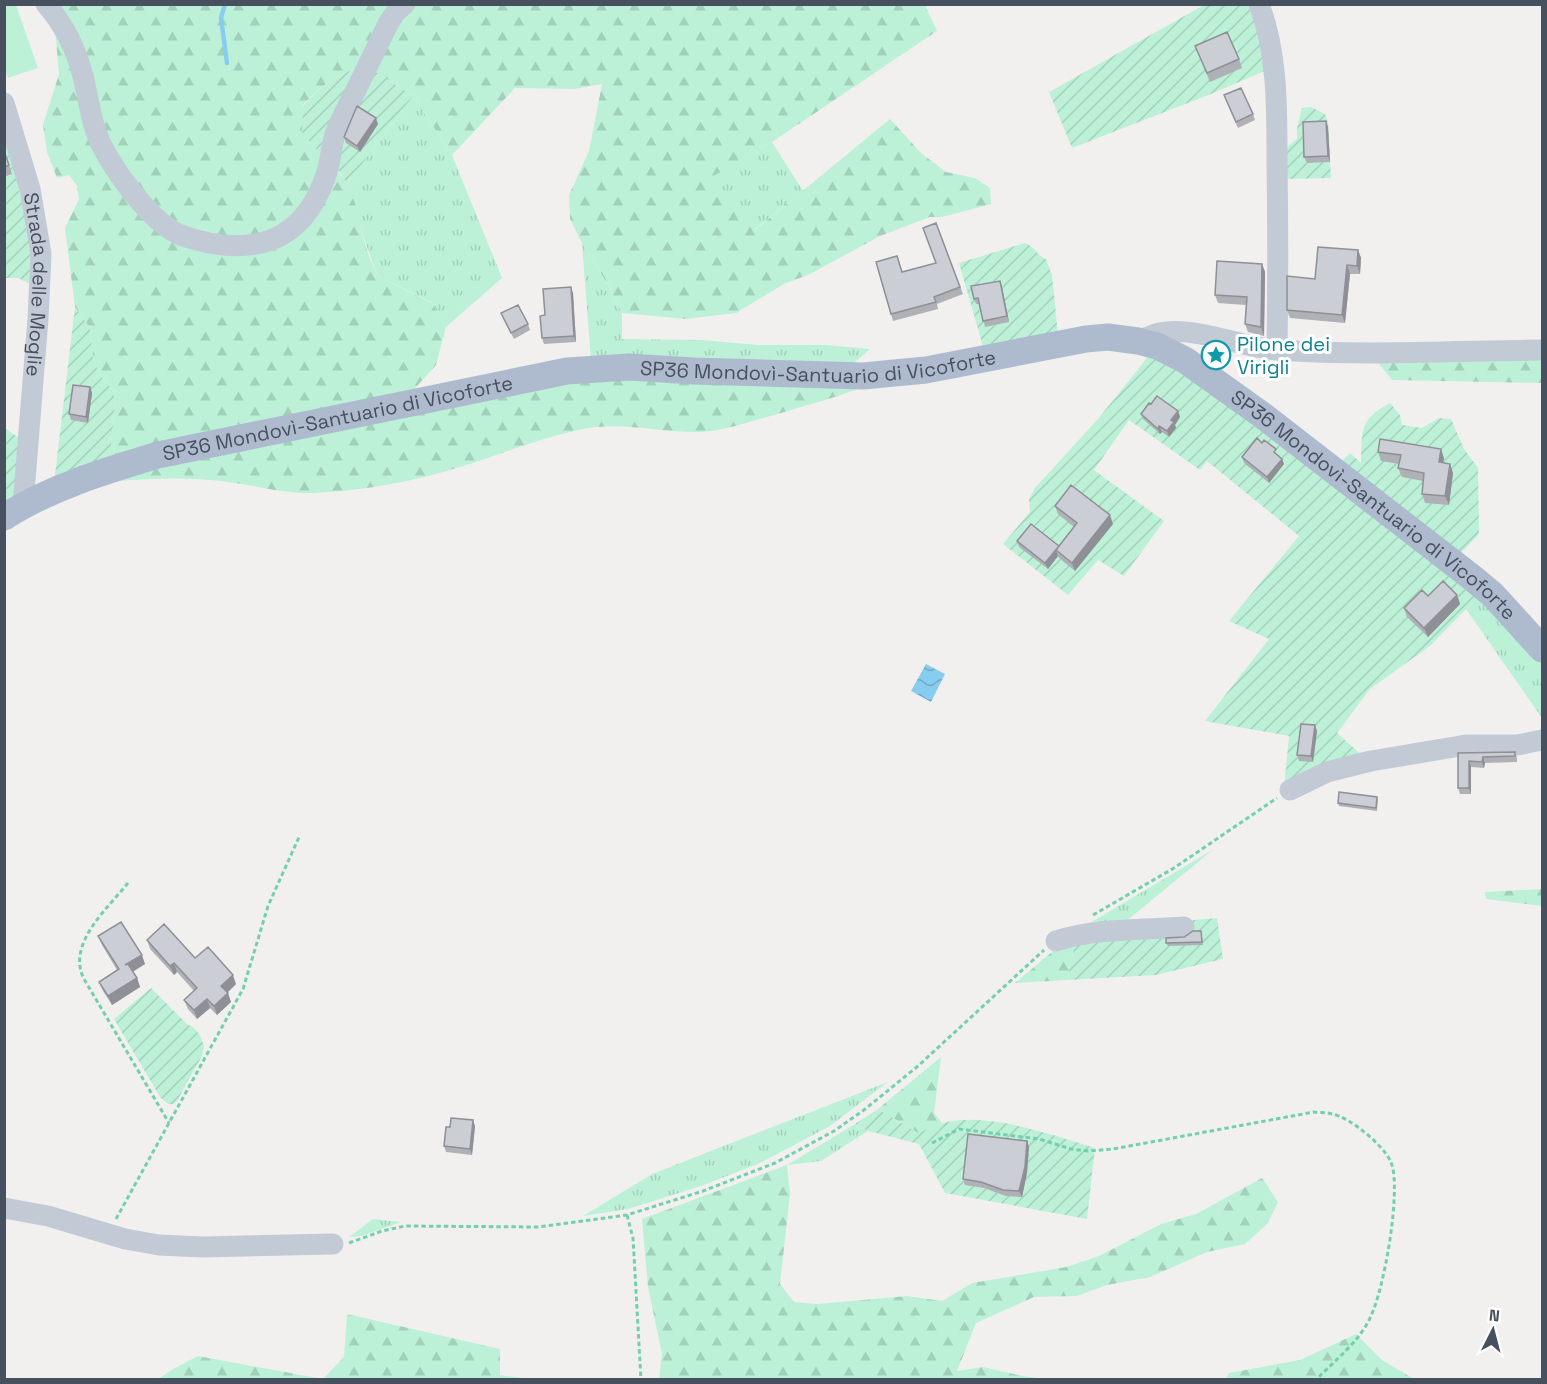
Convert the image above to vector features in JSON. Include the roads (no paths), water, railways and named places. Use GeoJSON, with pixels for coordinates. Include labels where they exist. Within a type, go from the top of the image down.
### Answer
{"type":"FeatureCollection","features":[{"type":"Feature","properties":{"kind":"main road","name":"SP36 Mondovì-Santuario di Vicoforte"},"geometry":{"type":"LineString","coordinates":[[14,511],[48,493],[80,480],[158,455],[567,371],[629,367],[694,371],[870,375],[926,370],[1086,339],[1108,337],[1157,346],[1178,356],[1262,415],[1493,595],[1542,649]]}},
{"type":"Feature","properties":{"kind":"street"},"geometry":{"type":"LineString","coordinates":[[46,4],[66,30],[73,45],[91,117],[102,145],[141,202],[165,226],[181,235],[207,242],[243,246],[261,244],[280,237],[310,209],[326,173],[337,129],[391,19],[405,4]]}},
{"type":"Feature","properties":{"kind":"street"},"geometry":{"type":"LineString","coordinates":[[1259,4],[1272,58],[1276,99],[1277,350]]}},
{"type":"Feature","properties":{"kind":"street","name":"Strada delle Moglie"},"geometry":{"type":"LineString","coordinates":[[4,103],[30,189],[41,254],[38,319],[14,511]]}},
{"type":"Feature","properties":{"kind":"street"},"geometry":{"type":"LineString","coordinates":[[1138,341],[1160,333],[1185,333],[1277,350],[1347,352],[1542,350]]}},
{"type":"Feature","properties":{"kind":"street"},"geometry":{"type":"LineString","coordinates":[[1290,790],[1327,772],[1371,761],[1466,745],[1517,745],[1542,740]]}},
{"type":"Feature","properties":{"kind":"street"},"geometry":{"type":"LineString","coordinates":[[1056,941],[1070,936],[1093,933],[1184,927]]}},
{"type":"Feature","properties":{"kind":"street"},"geometry":{"type":"LineString","coordinates":[[4,1208],[48,1216],[140,1242],[183,1247],[333,1244]]}},
{"type":"Feature","properties":{"kind":"water"},"geometry":{"type":"Polygon","coordinates":[[[926,664],[945,674],[931,702],[911,691],[926,664]]]}},
{"type":"Feature","properties":{"kind":"waterway"},"geometry":{"type":"LineString","coordinates":[[225,4],[221,18],[227,63]]}},
{"type":"Feature","properties":{"kind":"place","name":"Pilone dei Virigli"},"geometry":{"type":"Point","coordinates":[1216,355]}}]}
